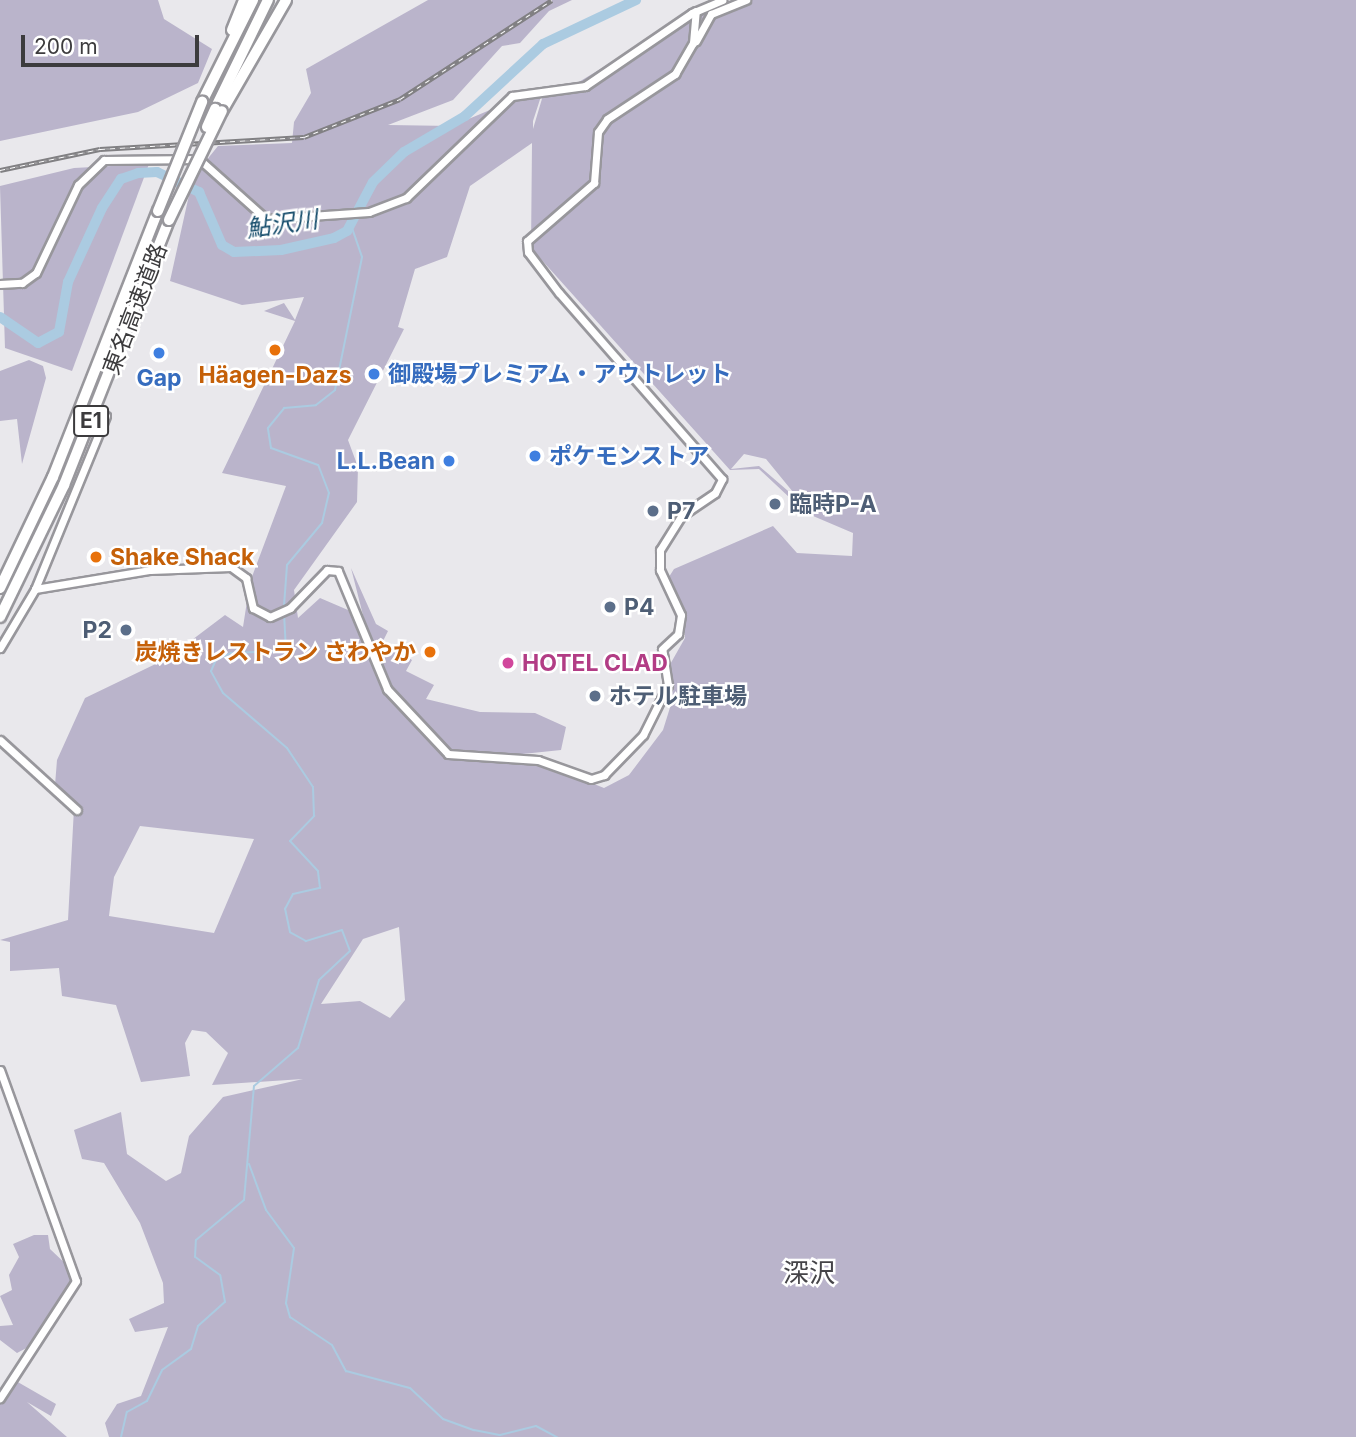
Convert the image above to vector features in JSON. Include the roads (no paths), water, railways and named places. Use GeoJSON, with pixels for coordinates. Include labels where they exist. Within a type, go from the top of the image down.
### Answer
{"type":"FeatureCollection","features":[{"type":"Feature","properties":{"kind":"highway"},"geometry":{"type":"LineString","coordinates":[[212,83],[244,0]]}},
{"type":"Feature","properties":{"kind":"highway","name":"東名高速道路"},"geometry":{"type":"LineString","coordinates":[[0,588],[53,477],[202,102],[253,0]]}},
{"type":"Feature","properties":{"kind":"highway","name":"東名高速道路"},"geometry":{"type":"LineString","coordinates":[[0,617],[64,485],[169,220],[268,0]]}},
{"type":"Feature","properties":{"kind":"highway"},"geometry":{"type":"LineString","coordinates":[[218,110],[286,0]]}},
{"type":"Feature","properties":{"kind":"street"},"geometry":{"type":"LineString","coordinates":[[0,284],[22,283],[36,272],[78,185],[104,160],[199,159],[266,219],[327,218],[369,212],[406,198],[512,96],[585,86],[696,11],[722,0]]}},
{"type":"Feature","properties":{"kind":"street"},"geometry":{"type":"LineString","coordinates":[[35,589],[107,582],[150,570],[231,567],[246,578],[256,612],[270,615],[297,601],[327,570],[342,574],[387,689],[454,757],[538,760],[595,779],[643,735],[668,685],[662,649],[681,625],[660,570],[660,550],[681,516],[715,493],[722,479],[559,293],[527,252],[527,241],[594,183],[598,132],[607,119],[675,74],[711,14],[746,0]]}},
{"type":"Feature","properties":{"kind":"street"},"geometry":{"type":"LineString","coordinates":[[691,47],[696,11]]}},
{"type":"Feature","properties":{"kind":"street"},"geometry":{"type":"LineString","coordinates":[[0,648],[35,589],[106,416]]}},
{"type":"Feature","properties":{"kind":"street"},"geometry":{"type":"LineString","coordinates":[[0,740],[78,810]]}},
{"type":"Feature","properties":{"kind":"street"},"geometry":{"type":"LineString","coordinates":[[0,1070],[76,1280],[0,1398]]}},
{"type":"Feature","properties":{"kind":"waterway","name":"鮎沢川"},"geometry":{"type":"LineString","coordinates":[[0,317],[38,343],[59,332],[68,282],[102,208],[121,179],[138,173],[157,172],[199,192],[222,245],[234,252],[281,250],[334,238],[347,231],[373,182],[404,152],[465,116],[543,44],[636,0]]}},
{"type":"Feature","properties":{"kind":"waterway"},"geometry":{"type":"LineString","coordinates":[[284,606],[287,565],[322,523],[329,493],[318,465],[271,448],[268,428],[284,408],[316,405],[335,390],[362,257],[351,225]]}},
{"type":"Feature","properties":{"kind":"waterway"},"geometry":{"type":"LineString","coordinates":[[121,1437],[127,1412],[147,1401],[162,1370],[191,1349],[198,1326],[225,1302],[220,1275],[195,1257],[196,1240],[244,1200],[254,1086],[298,1048],[319,980],[350,951],[342,930],[306,941],[290,932],[285,909],[293,894],[320,888],[318,871],[290,841],[314,816],[313,787],[287,748],[223,693],[211,671],[216,660],[231,653],[286,651],[284,615]]}},
{"type":"Feature","properties":{"kind":"waterway"},"geometry":{"type":"LineString","coordinates":[[249,1164],[266,1210],[294,1248],[286,1303],[290,1317],[332,1345],[346,1371],[410,1388],[443,1419],[474,1430],[500,1435],[536,1426],[557,1437]]}},
{"type":"Feature","properties":{"kind":"railway"},"geometry":{"type":"LineString","coordinates":[[0,170],[100,149],[304,137],[400,99],[552,0]]}},
{"type":"Feature","properties":{"kind":"place","name":"Häagen-Dazs"},"geometry":{"type":"Point","coordinates":[275,350]}},
{"type":"Feature","properties":{"kind":"place","name":"Gap"},"geometry":{"type":"Point","coordinates":[159,353]}},
{"type":"Feature","properties":{"kind":"place","name":"御殿場プレミアム・アウトレット"},"geometry":{"type":"Point","coordinates":[374,374]}},
{"type":"Feature","properties":{"kind":"place","name":"ポケモンストア"},"geometry":{"type":"Point","coordinates":[535,456]}},
{"type":"Feature","properties":{"kind":"place","name":"L.L.Bean"},"geometry":{"type":"Point","coordinates":[449,461]}},
{"type":"Feature","properties":{"kind":"place","name":"臨時P-A"},"geometry":{"type":"Point","coordinates":[775,504]}},
{"type":"Feature","properties":{"kind":"place","name":"P7"},"geometry":{"type":"Point","coordinates":[653,511]}},
{"type":"Feature","properties":{"kind":"place","name":"Shake Shack"},"geometry":{"type":"Point","coordinates":[96,557]}},
{"type":"Feature","properties":{"kind":"place","name":"P4"},"geometry":{"type":"Point","coordinates":[610,607]}},
{"type":"Feature","properties":{"kind":"place","name":"P2"},"geometry":{"type":"Point","coordinates":[126,630]}},
{"type":"Feature","properties":{"kind":"place","name":"炭焼きレストラン さわやか"},"geometry":{"type":"Point","coordinates":[430,652]}},
{"type":"Feature","properties":{"kind":"place","name":"HOTEL CLAD"},"geometry":{"type":"Point","coordinates":[508,663]}},
{"type":"Feature","properties":{"kind":"place","name":"ホテル駐車場"},"geometry":{"type":"Point","coordinates":[595,696]}},
{"type":"Feature","properties":{"kind":"district","name":"深沢"},"geometry":{"type":"Point","coordinates":[809,1273]}}]}
